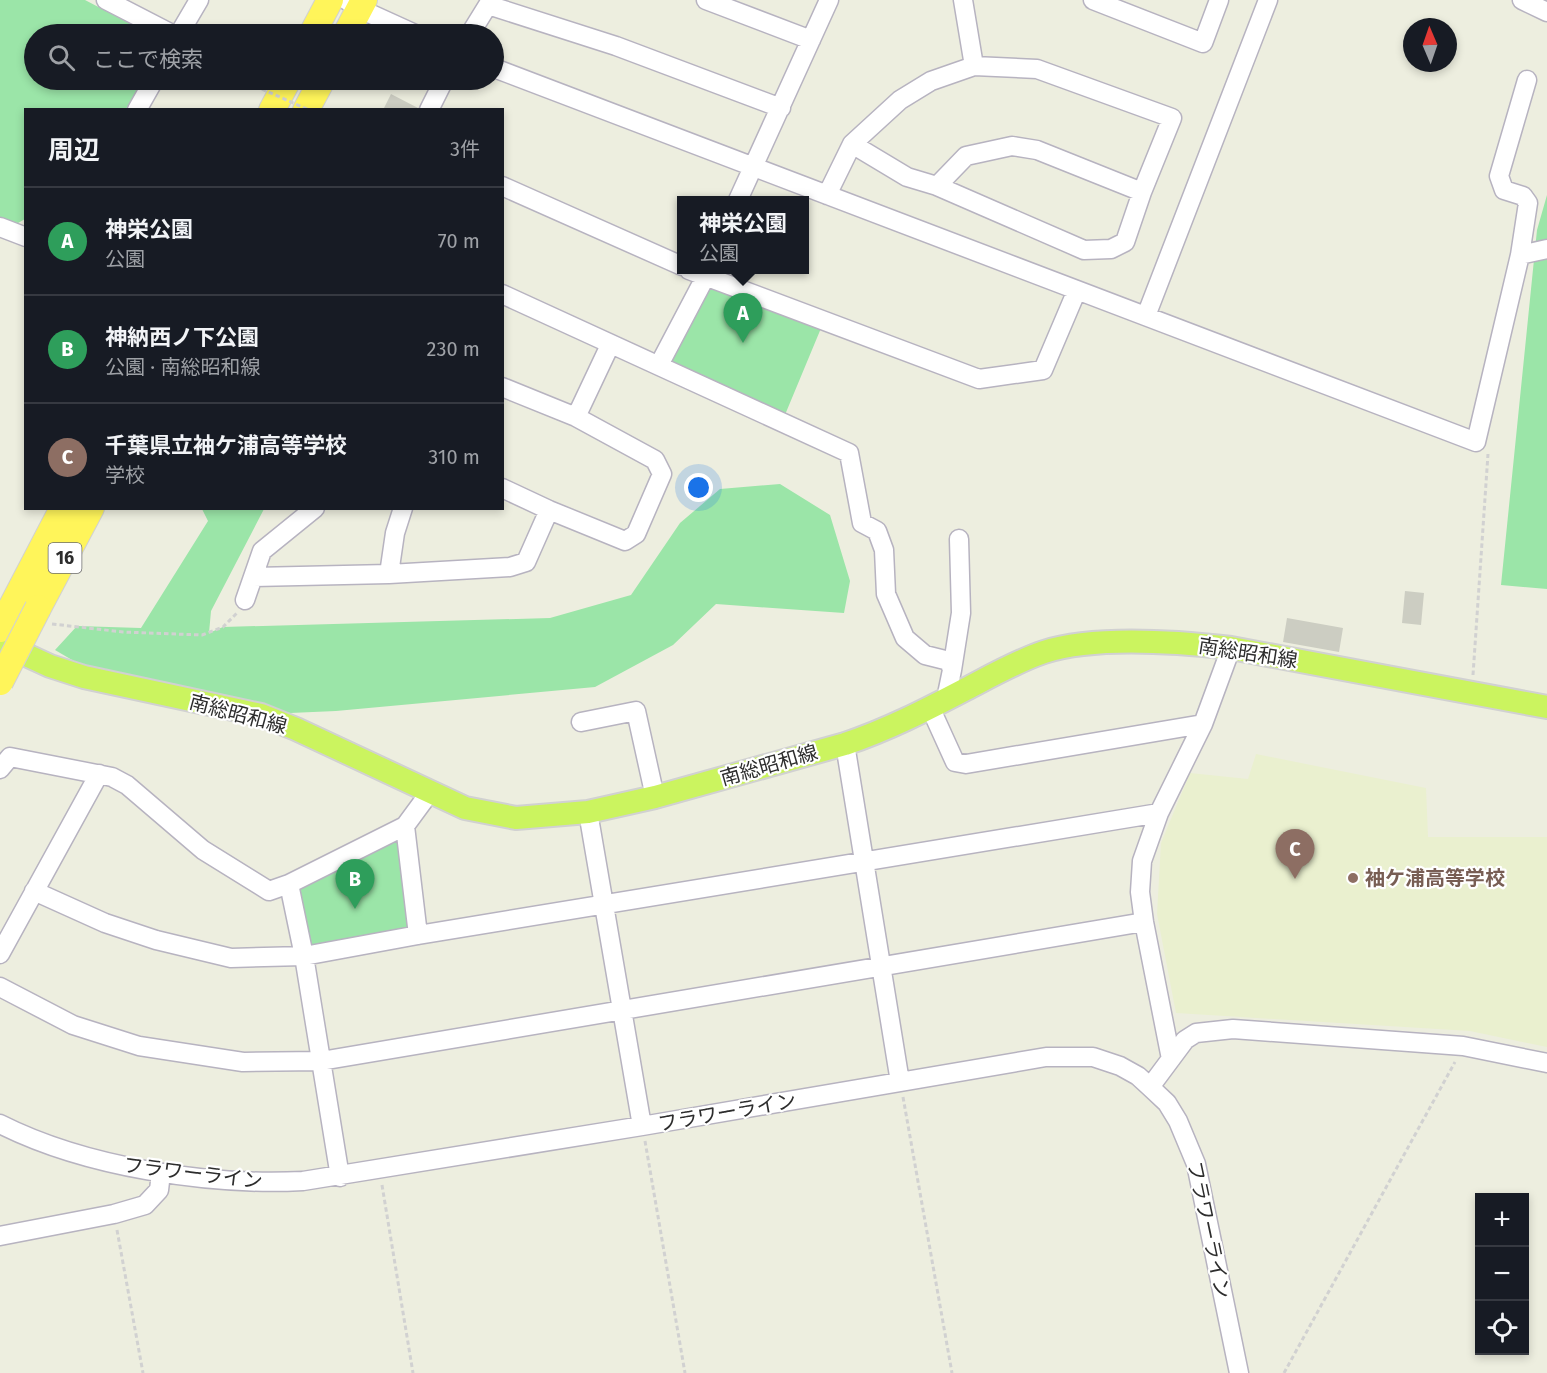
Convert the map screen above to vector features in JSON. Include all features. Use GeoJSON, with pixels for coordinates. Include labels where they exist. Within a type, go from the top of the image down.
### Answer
{"type":"FeatureCollection","features":[{"type":"Feature","properties":{"kind":"highway"},"geometry":{"type":"LineString","coordinates":[[317,24],[330,0]]}},
{"type":"Feature","properties":{"kind":"highway"},"geometry":{"type":"LineString","coordinates":[[350,24],[357,3]]}},
{"type":"Feature","properties":{"kind":"highway"},"geometry":{"type":"LineString","coordinates":[[273,108],[283,90]]}},
{"type":"Feature","properties":{"kind":"highway"},"geometry":{"type":"LineString","coordinates":[[308,108],[317,90]]}},
{"type":"Feature","properties":{"kind":"highway","name":"16"},"geometry":{"type":"LineString","coordinates":[[0,682],[62,510]]}},
{"type":"Feature","properties":{"kind":"highway","name":"16"},"geometry":{"type":"LineString","coordinates":[[0,629],[27,603],[90,510]]}},
{"type":"Feature","properties":{"kind":"main road","name":"南総昭和線"},"geometry":{"type":"LineString","coordinates":[[0,643],[50,666],[84,677],[261,715],[465,808],[516,818],[588,812],[655,797],[845,744],[875,734],[1008,667],[1044,652],[1077,644],[1196,644],[1231,648],[1547,707]]}},
{"type":"Feature","properties":{"kind":"street"},"geometry":{"type":"LineString","coordinates":[[106,0],[153,24]]}},
{"type":"Feature","properties":{"kind":"street"},"geometry":{"type":"LineString","coordinates":[[185,24],[199,0]]}},
{"type":"Feature","properties":{"kind":"street"},"geometry":{"type":"LineString","coordinates":[[706,0],[811,40]]}},
{"type":"Feature","properties":{"kind":"street"},"geometry":{"type":"LineString","coordinates":[[740,196],[752,166],[782,108],[829,0]]}},
{"type":"Feature","properties":{"kind":"street"},"geometry":{"type":"LineString","coordinates":[[963,0],[975,66]]}},
{"type":"Feature","properties":{"kind":"street"},"geometry":{"type":"LineString","coordinates":[[1093,0],[1203,43],[1219,0]]}},
{"type":"Feature","properties":{"kind":"street"},"geometry":{"type":"LineString","coordinates":[[1146,316],[1268,0]]}},
{"type":"Feature","properties":{"kind":"street"},"geometry":{"type":"LineString","coordinates":[[1522,0],[1547,12]]}},
{"type":"Feature","properties":{"kind":"street"},"geometry":{"type":"LineString","coordinates":[[357,3],[396,24]]}},
{"type":"Feature","properties":{"kind":"street"},"geometry":{"type":"LineString","coordinates":[[476,24],[489,3],[616,46],[782,108]]}},
{"type":"Feature","properties":{"kind":"street"},"geometry":{"type":"LineString","coordinates":[[827,195],[852,144],[900,99],[931,81],[975,66],[1037,69],[1172,118],[1142,192],[1125,242],[1111,249],[1084,250],[937,186],[907,177],[852,144]]}},
{"type":"Feature","properties":{"kind":"street"},"geometry":{"type":"LineString","coordinates":[[504,72],[1476,442],[1520,255],[1528,203],[1523,196],[1504,190],[1499,176],[1527,80]]}},
{"type":"Feature","properties":{"kind":"street"},"geometry":{"type":"LineString","coordinates":[[138,108],[148,90]]}},
{"type":"Feature","properties":{"kind":"street"},"geometry":{"type":"LineString","coordinates":[[430,108],[439,90]]}},
{"type":"Feature","properties":{"kind":"street"},"geometry":{"type":"LineString","coordinates":[[937,186],[966,156],[1012,146],[1037,150],[1142,192]]}},
{"type":"Feature","properties":{"kind":"street"},"geometry":{"type":"LineString","coordinates":[[504,187],[677,264]]}},
{"type":"Feature","properties":{"kind":"street"},"geometry":{"type":"LineString","coordinates":[[0,227],[23,234]]}},
{"type":"Feature","properties":{"kind":"street"},"geometry":{"type":"LineString","coordinates":[[1520,255],[1547,249]]}},
{"type":"Feature","properties":{"kind":"street"},"geometry":{"type":"LineString","coordinates":[[659,365],[706,274]]}},
{"type":"Feature","properties":{"kind":"street"},"geometry":{"type":"LineString","coordinates":[[710,274],[979,379],[1043,370],[1077,290]]}},
{"type":"Feature","properties":{"kind":"street"},"geometry":{"type":"LineString","coordinates":[[504,295],[849,453],[862,523],[877,531],[884,550],[886,594],[905,638],[925,656],[949,661],[952,670]]}},
{"type":"Feature","properties":{"kind":"street"},"geometry":{"type":"LineString","coordinates":[[576,417],[610,345]]}},
{"type":"Feature","properties":{"kind":"street"},"geometry":{"type":"LineString","coordinates":[[504,388],[576,417],[655,460],[662,474],[636,534],[625,541],[504,489]]}},
{"type":"Feature","properties":{"kind":"street"},"geometry":{"type":"LineString","coordinates":[[245,600],[262,551],[313,510]]}},
{"type":"Feature","properties":{"kind":"street"},"geometry":{"type":"LineString","coordinates":[[389,574],[395,533],[402,510]]}},
{"type":"Feature","properties":{"kind":"street"},"geometry":{"type":"LineString","coordinates":[[253,577],[389,574],[510,567],[526,562],[549,510]]}},
{"type":"Feature","properties":{"kind":"street"},"geometry":{"type":"LineString","coordinates":[[959,538],[961,613],[952,670],[938,703],[955,762],[966,764],[1203,724]]}},
{"type":"Feature","properties":{"kind":"street"},"geometry":{"type":"LineString","coordinates":[[1171,1059],[1144,922],[1140,892],[1142,861],[1159,813],[1203,724],[1231,648]]}},
{"type":"Feature","properties":{"kind":"street"},"geometry":{"type":"LineString","coordinates":[[581,722],[636,711],[655,797]]}},
{"type":"Feature","properties":{"kind":"street"},"geometry":{"type":"LineString","coordinates":[[845,744],[900,1082]]}},
{"type":"Feature","properties":{"kind":"street"},"geometry":{"type":"LineString","coordinates":[[3,759],[112,777],[127,785],[203,850],[269,891],[290,884],[405,826],[430,792]]}},
{"type":"Feature","properties":{"kind":"street"},"geometry":{"type":"LineString","coordinates":[[0,954],[99,774]]}},
{"type":"Feature","properties":{"kind":"street"},"geometry":{"type":"LineString","coordinates":[[588,812],[642,1126]]}},
{"type":"Feature","properties":{"kind":"street"},"geometry":{"type":"LineString","coordinates":[[34,891],[105,923],[156,940],[231,958],[304,956],[418,935],[1159,813]]}},
{"type":"Feature","properties":{"kind":"street"},"geometry":{"type":"LineString","coordinates":[[405,826],[418,935]]}},
{"type":"Feature","properties":{"kind":"street"},"geometry":{"type":"LineString","coordinates":[[290,884],[340,1177]]}},
{"type":"Feature","properties":{"kind":"street"},"geometry":{"type":"LineString","coordinates":[[0,987],[73,1025],[139,1046],[243,1062],[321,1061],[1144,922]]}},
{"type":"Feature","properties":{"kind":"street"},"geometry":{"type":"LineString","coordinates":[[1150,1087],[1185,1040],[1196,1033],[1233,1029],[1463,1046],[1547,1063]]}},
{"type":"Feature","properties":{"kind":"street","name":"フラワーライン"},"geometry":{"type":"LineString","coordinates":[[0,1124],[54,1146],[101,1160],[161,1173],[223,1181],[266,1183],[303,1181],[340,1177],[1046,1057],[1069,1055],[1093,1057],[1120,1066],[1138,1076],[1167,1103],[1178,1121],[1196,1164],[1239,1373]]}},
{"type":"Feature","properties":{"kind":"street"},"geometry":{"type":"LineString","coordinates":[[0,1236],[114,1214],[145,1205],[159,1190],[161,1173]]}},
{"type":"Feature","properties":{"kind":"path"},"geometry":{"type":"LineString","coordinates":[[264,90],[303,108]]}},
{"type":"Feature","properties":{"kind":"path"},"geometry":{"type":"LineString","coordinates":[[1472,692],[1488,444]]}},
{"type":"Feature","properties":{"kind":"path"},"geometry":{"type":"LineString","coordinates":[[61,625],[123,632],[202,635],[223,627],[236,616],[245,600]]}},
{"type":"Feature","properties":{"kind":"path"},"geometry":{"type":"LineString","coordinates":[[1284,1373],[1463,1046]]}},
{"type":"Feature","properties":{"kind":"path"},"geometry":{"type":"LineString","coordinates":[[900,1082],[952,1373]]}},
{"type":"Feature","properties":{"kind":"path"},"geometry":{"type":"LineString","coordinates":[[642,1126],[685,1373]]}},
{"type":"Feature","properties":{"kind":"path"},"geometry":{"type":"LineString","coordinates":[[379,1170],[414,1373]]}},
{"type":"Feature","properties":{"kind":"path"},"geometry":{"type":"LineString","coordinates":[[114,1214],[143,1373]]}},
{"type":"Feature","properties":{"kind":"shaded area","name":"袖ケ浦高等学校"},"geometry":{"type":"Polygon","coordinates":[[[1256,754],[1426,788],[1428,837],[1547,837],[1547,1047],[1470,1031],[1176,1013],[1157,914],[1161,843],[1190,773],[1248,779],[1256,754]]]}},
{"type":"Feature","properties":{"kind":"green space"},"geometry":{"type":"Polygon","coordinates":[[[0,0],[85,0],[131,24],[24,24],[24,90],[137,90],[127,108],[24,108],[24,220],[18,223],[0,218],[0,0]]]}},
{"type":"Feature","properties":{"kind":"green space"},"geometry":{"type":"Polygon","coordinates":[[[1547,195],[1547,589],[1501,585],[1537,230],[1547,195]]]}},
{"type":"Feature","properties":{"kind":"green space"},"geometry":{"type":"Polygon","coordinates":[[[706,277],[824,321],[782,422],[659,365],[706,277]]]}},
{"type":"Feature","properties":{"kind":"green space"},"geometry":{"type":"Polygon","coordinates":[[[780,484],[830,515],[850,581],[844,613],[716,604],[673,645],[595,687],[336,711],[290,713],[113,684],[55,650],[77,626],[141,628],[208,521],[202,510],[263,510],[211,611],[209,633],[223,627],[550,618],[631,595],[680,523],[720,489],[780,484]]]}},
{"type":"Feature","properties":{"kind":"green space"},"geometry":{"type":"Polygon","coordinates":[[[399,836],[411,930],[310,948],[297,888],[399,836]]]}},
{"type":"Feature","properties":{"kind":"building"},"geometry":{"type":"Polygon","coordinates":[[[391,94],[418,108],[384,108],[391,94]]]}},
{"type":"Feature","properties":{"kind":"building"},"geometry":{"type":"Polygon","coordinates":[[[1405,591],[1424,593],[1421,625],[1402,623],[1405,591]]]}},
{"type":"Feature","properties":{"kind":"building"},"geometry":{"type":"Polygon","coordinates":[[[1287,618],[1343,628],[1339,652],[1283,642],[1287,618]]]}},
{"type":"Feature","properties":{"kind":"place","name":"神栄公園"},"geometry":{"type":"Point","coordinates":[743,343]}},
{"type":"Feature","properties":{"kind":"place","name":"袖ケ浦高等学校"},"geometry":{"type":"Point","coordinates":[1353,878]}},
{"type":"Feature","properties":{"kind":"place","name":"千葉県立袖ケ浦高等学校"},"geometry":{"type":"Point","coordinates":[1295,879]}},
{"type":"Feature","properties":{"kind":"place","name":"神納西ノ下公園"},"geometry":{"type":"Point","coordinates":[355,909]}}]}
